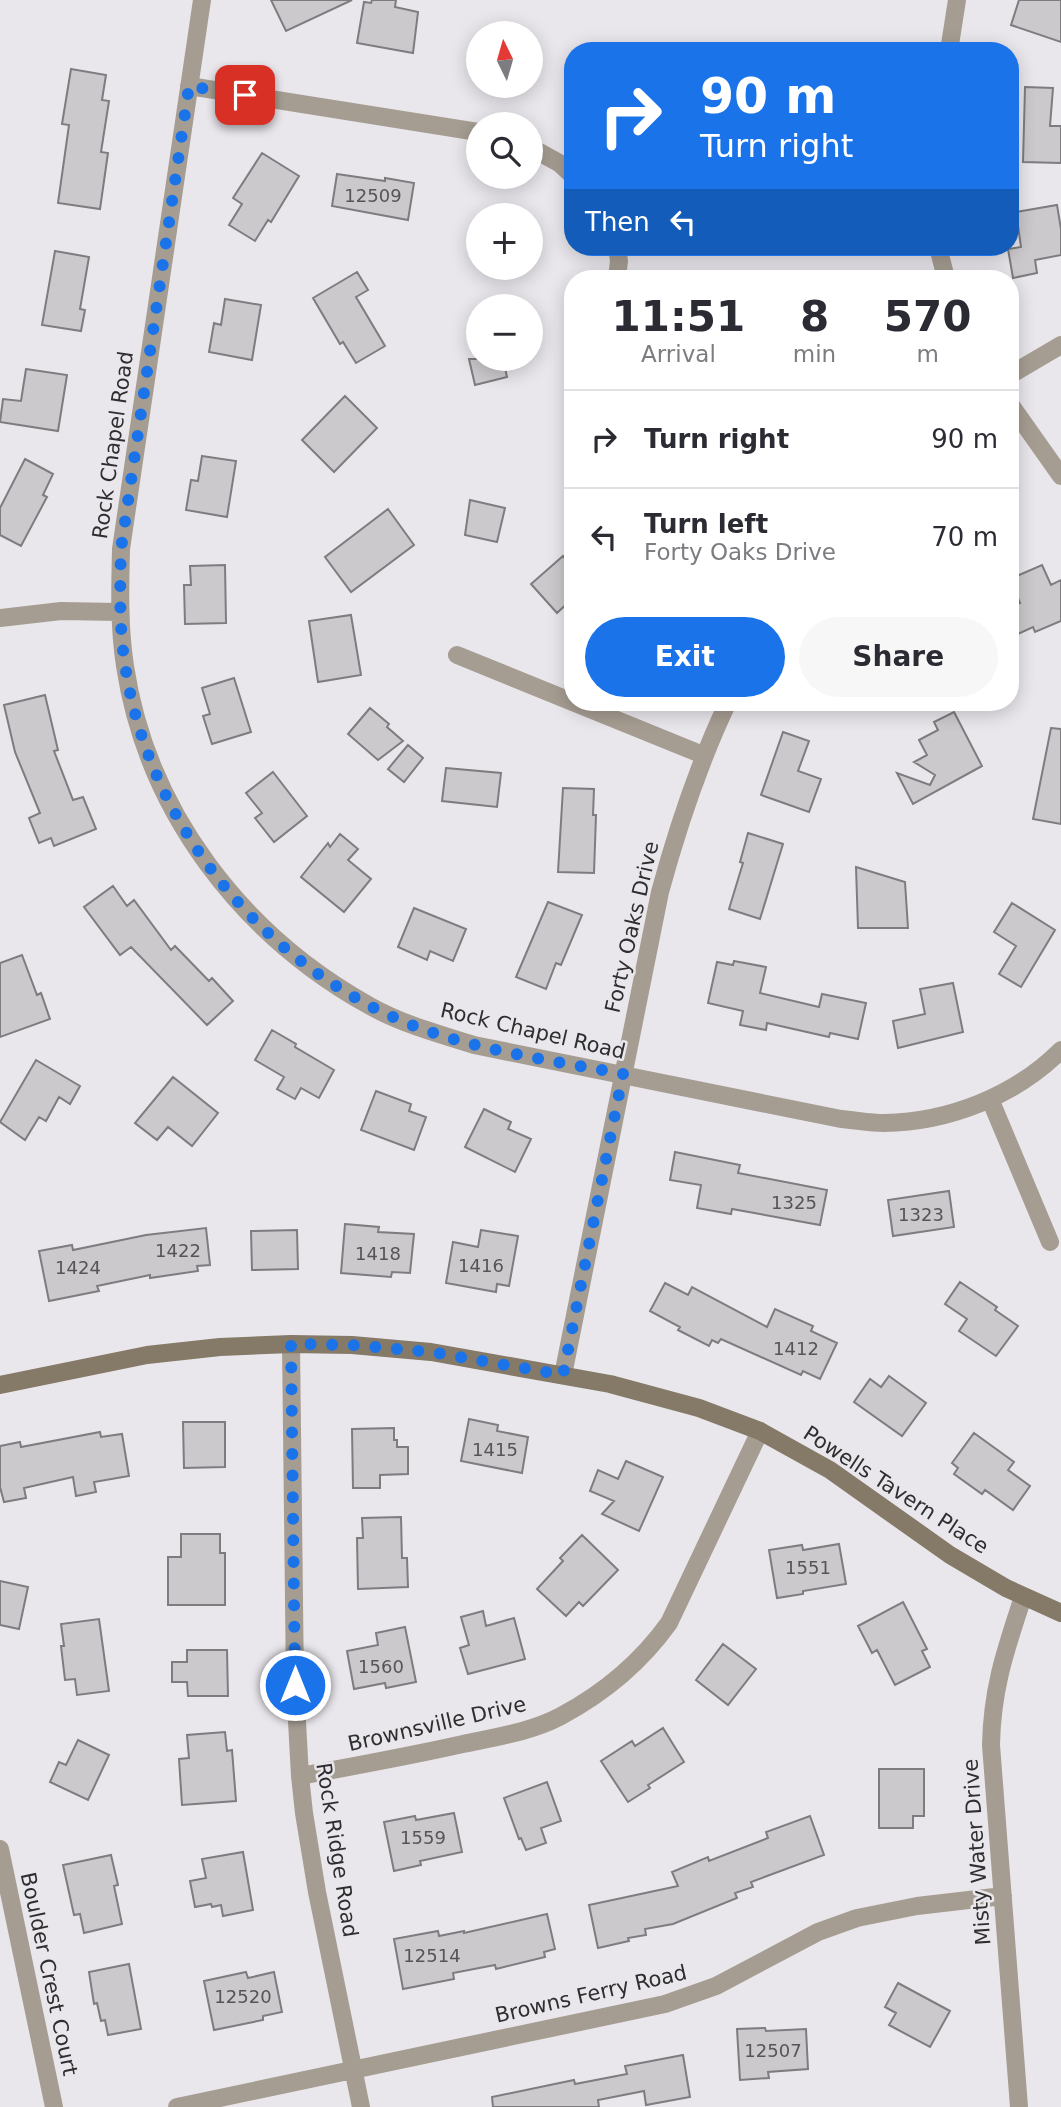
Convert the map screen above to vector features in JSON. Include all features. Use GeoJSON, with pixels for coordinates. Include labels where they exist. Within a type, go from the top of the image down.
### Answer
{"type":"FeatureCollection","features":[{"type":"Feature","properties":{"kind":"street","name":"Rock Chapel Road"},"geometry":{"type":"LineString","coordinates":[[202,0],[121,549],[119,612],[125,667],[138,724],[158,778],[183,829],[214,873],[246,912],[286,949],[328,981],[372,1007],[422,1029],[474,1045],[841,1119],[883,1123],[918,1120],[955,1112],[990,1099],[1025,1080],[1061,1050]]}},
{"type":"Feature","properties":{"kind":"street"},"geometry":{"type":"LineString","coordinates":[[950,42],[957,0]]}},
{"type":"Feature","properties":{"kind":"street"},"geometry":{"type":"LineString","coordinates":[[189,86],[466,130]]}},
{"type":"Feature","properties":{"kind":"street"},"geometry":{"type":"LineString","coordinates":[[543,154],[564,167]]}},
{"type":"Feature","properties":{"kind":"street"},"geometry":{"type":"LineString","coordinates":[[1019,370],[1061,345]]}},
{"type":"Feature","properties":{"kind":"street"},"geometry":{"type":"LineString","coordinates":[[1019,417],[1061,476]]}},
{"type":"Feature","properties":{"kind":"street"},"geometry":{"type":"LineString","coordinates":[[0,618],[61,611],[119,612]]}},
{"type":"Feature","properties":{"kind":"street"},"geometry":{"type":"LineString","coordinates":[[457,656],[564,699]]}},
{"type":"Feature","properties":{"kind":"street"},"geometry":{"type":"LineString","coordinates":[[594,711],[703,755]]}},
{"type":"Feature","properties":{"kind":"street","name":"Forty Oaks Drive"},"geometry":{"type":"LineString","coordinates":[[563,1375],[660,892],[703,755],[724,711]]}},
{"type":"Feature","properties":{"kind":"street"},"geometry":{"type":"LineString","coordinates":[[990,1099],[1050,1242]]}},
{"type":"Feature","properties":{"kind":"street","name":"Powells Tavern Place"},"geometry":{"type":"LineString","coordinates":[[0,1385],[147,1355],[220,1347],[291,1344],[352,1345],[431,1352],[610,1384],[699,1408],[760,1431],[830,1470],[950,1555],[1023,1597],[1061,1613]]}},
{"type":"Feature","properties":{"kind":"street","name":"Rock Ridge Road"},"geometry":{"type":"LineString","coordinates":[[291,1344],[295,1685],[300,1776],[317,1892],[361,2107]]}},
{"type":"Feature","properties":{"kind":"street","name":"Brownsville Drive"},"geometry":{"type":"LineString","coordinates":[[300,1776],[522,1731],[559,1717],[593,1698],[629,1670],[655,1643],[669,1623],[760,1431]]}},
{"type":"Feature","properties":{"kind":"street","name":"Misty Water Drive"},"geometry":{"type":"LineString","coordinates":[[1019,2107],[991,1745],[998,1675],[1023,1597]]}},
{"type":"Feature","properties":{"kind":"street","name":"Boulder Crest Court"},"geometry":{"type":"LineString","coordinates":[[0,1849],[54,2107]]}},
{"type":"Feature","properties":{"kind":"street","name":"Browns Ferry Road"},"geometry":{"type":"LineString","coordinates":[[177,2107],[665,2004],[716,1986],[818,1932],[857,1918],[917,1906],[1003,1896]]}},
{"type":"Feature","properties":{"kind":"building"},"geometry":{"type":"Polygon","coordinates":[[[271,0],[352,0],[286,31],[271,0]]]}},
{"type":"Feature","properties":{"kind":"building"},"geometry":{"type":"Polygon","coordinates":[[[372,0],[396,0],[395,7],[418,12],[413,53],[357,43],[364,2],[371,3],[372,0]]]}},
{"type":"Feature","properties":{"kind":"building"},"geometry":{"type":"Polygon","coordinates":[[[1019,0],[1061,0],[1061,42],[1011,25],[1019,0]]]}},
{"type":"Feature","properties":{"kind":"building"},"geometry":{"type":"Polygon","coordinates":[[[71,69],[106,75],[102,100],[109,101],[101,152],[108,153],[100,209],[58,203],[69,125],[62,124],[71,69]]]}},
{"type":"Feature","properties":{"kind":"building"},"geometry":{"type":"Polygon","coordinates":[[[1025,87],[1053,88],[1050,126],[1061,126],[1061,163],[1023,162],[1025,87]]]}},
{"type":"Feature","properties":{"kind":"building"},"geometry":{"type":"Polygon","coordinates":[[[262,153],[299,176],[271,222],[268,220],[255,241],[229,225],[242,204],[233,198],[262,153]]]}},
{"type":"Feature","properties":{"kind":"building"},"geometry":{"type":"Polygon","coordinates":[[[337,174],[414,183],[408,220],[332,206],[337,174]]]}},
{"type":"Feature","properties":{"kind":"building"},"geometry":{"type":"Polygon","coordinates":[[[1057,205],[1061,255],[1035,260],[1037,273],[1019,277],[1019,270],[1012,270],[1009,256],[1019,256],[1021,247],[1019,211],[1057,205]]]}},
{"type":"Feature","properties":{"kind":"building"},"geometry":{"type":"Polygon","coordinates":[[[55,251],[89,257],[80,309],[85,310],[81,331],[42,325],[55,251]]]}},
{"type":"Feature","properties":{"kind":"building"},"geometry":{"type":"Polygon","coordinates":[[[357,272],[368,290],[356,297],[385,346],[356,363],[343,342],[340,344],[313,298],[357,272]]]}},
{"type":"Feature","properties":{"kind":"building"},"geometry":{"type":"Polygon","coordinates":[[[225,299],[261,305],[252,360],[209,352],[214,323],[221,325],[225,299]]]}},
{"type":"Feature","properties":{"kind":"building"},"geometry":{"type":"Polygon","coordinates":[[[26,369],[67,375],[58,431],[0,422],[3,399],[21,401],[26,369]]]}},
{"type":"Feature","properties":{"kind":"building"},"geometry":{"type":"Polygon","coordinates":[[[472,371],[506,371],[507,377],[475,385],[472,371]]]}},
{"type":"Feature","properties":{"kind":"building"},"geometry":{"type":"Polygon","coordinates":[[[345,396],[377,428],[334,472],[302,440],[345,396]]]}},
{"type":"Feature","properties":{"kind":"building"},"geometry":{"type":"Polygon","coordinates":[[[202,456],[236,461],[227,517],[186,510],[191,480],[198,481],[202,456]]]}},
{"type":"Feature","properties":{"kind":"building"},"geometry":{"type":"Polygon","coordinates":[[[25,459],[53,474],[43,495],[47,497],[21,546],[0,535],[0,508],[25,459]]]}},
{"type":"Feature","properties":{"kind":"building"},"geometry":{"type":"Polygon","coordinates":[[[470,500],[505,508],[497,542],[465,535],[470,500]]]}},
{"type":"Feature","properties":{"kind":"building"},"geometry":{"type":"Polygon","coordinates":[[[388,509],[414,545],[351,592],[325,557],[388,509]]]}},
{"type":"Feature","properties":{"kind":"building"},"geometry":{"type":"Polygon","coordinates":[[[563,556],[564,606],[557,613],[531,584],[563,556]]]}},
{"type":"Feature","properties":{"kind":"building"},"geometry":{"type":"Polygon","coordinates":[[[225,565],[226,623],[185,624],[184,585],[191,585],[190,566],[225,565]]]}},
{"type":"Feature","properties":{"kind":"building"},"geometry":{"type":"Polygon","coordinates":[[[1042,565],[1051,585],[1061,580],[1061,621],[1035,632],[1033,627],[1019,634],[1019,575],[1042,565]]]}},
{"type":"Feature","properties":{"kind":"building"},"geometry":{"type":"Polygon","coordinates":[[[351,615],[361,675],[318,682],[309,621],[351,615]]]}},
{"type":"Feature","properties":{"kind":"building"},"geometry":{"type":"Polygon","coordinates":[[[234,678],[251,732],[212,744],[203,716],[210,714],[202,688],[234,678]]]}},
{"type":"Feature","properties":{"kind":"building"},"geometry":{"type":"Polygon","coordinates":[[[45,695],[58,750],[54,751],[73,800],[83,797],[96,829],[54,846],[51,838],[39,843],[29,818],[40,813],[15,752],[4,705],[45,695]]]}},
{"type":"Feature","properties":{"kind":"building"},"geometry":{"type":"Polygon","coordinates":[[[370,708],[389,724],[387,727],[403,741],[378,760],[348,734],[370,708]]]}},
{"type":"Feature","properties":{"kind":"building"},"geometry":{"type":"Polygon","coordinates":[[[954,712],[982,766],[913,804],[897,773],[930,785],[935,775],[914,762],[927,755],[919,740],[938,730],[934,722],[954,712]]]}},
{"type":"Feature","properties":{"kind":"building"},"geometry":{"type":"Polygon","coordinates":[[[1051,728],[1061,729],[1061,824],[1033,819],[1051,728]]]}},
{"type":"Feature","properties":{"kind":"building"},"geometry":{"type":"Polygon","coordinates":[[[783,732],[809,741],[798,771],[821,779],[809,812],[761,795],[783,732]]]}},
{"type":"Feature","properties":{"kind":"building"},"geometry":{"type":"Polygon","coordinates":[[[408,745],[423,758],[404,782],[388,769],[408,745]]]}},
{"type":"Feature","properties":{"kind":"building"},"geometry":{"type":"Polygon","coordinates":[[[446,768],[501,773],[497,807],[442,801],[446,768]]]}},
{"type":"Feature","properties":{"kind":"building"},"geometry":{"type":"Polygon","coordinates":[[[273,772],[307,816],[274,842],[255,818],[262,813],[246,793],[273,772]]]}},
{"type":"Feature","properties":{"kind":"building"},"geometry":{"type":"Polygon","coordinates":[[[563,788],[594,789],[594,873],[558,872],[563,788]]]}},
{"type":"Feature","properties":{"kind":"building"},"geometry":{"type":"Polygon","coordinates":[[[748,833],[783,844],[760,919],[729,909],[743,863],[740,862],[748,833]]]}},
{"type":"Feature","properties":{"kind":"building"},"geometry":{"type":"Polygon","coordinates":[[[340,834],[358,849],[348,860],[371,879],[344,912],[301,877],[328,843],[330,847],[340,834]]]}},
{"type":"Feature","properties":{"kind":"building"},"geometry":{"type":"Polygon","coordinates":[[[856,867],[905,882],[908,928],[858,928],[856,867]]]}},
{"type":"Feature","properties":{"kind":"building"},"geometry":{"type":"Polygon","coordinates":[[[113,886],[127,906],[134,900],[171,950],[175,946],[209,981],[212,978],[233,1001],[207,1025],[131,947],[120,955],[84,907],[113,886]]]}},
{"type":"Feature","properties":{"kind":"building"},"geometry":{"type":"Polygon","coordinates":[[[548,902],[582,915],[561,965],[556,963],[546,989],[516,977],[548,902]]]}},
{"type":"Feature","properties":{"kind":"building"},"geometry":{"type":"Polygon","coordinates":[[[1012,903],[1055,930],[1021,987],[999,974],[1016,946],[994,932],[1012,903]]]}},
{"type":"Feature","properties":{"kind":"building"},"geometry":{"type":"Polygon","coordinates":[[[414,908],[466,929],[453,961],[430,951],[427,960],[398,947],[414,908]]]}},
{"type":"Feature","properties":{"kind":"building"},"geometry":{"type":"Polygon","coordinates":[[[22,955],[37,995],[41,993],[50,1019],[0,1037],[0,963],[22,955]]]}},
{"type":"Feature","properties":{"kind":"building"},"geometry":{"type":"Polygon","coordinates":[[[734,961],[766,967],[760,993],[819,1007],[822,994],[866,1003],[858,1039],[830,1033],[829,1037],[767,1023],[766,1030],[740,1025],[743,1011],[708,1003],[717,962],[733,965],[734,961]]]}},
{"type":"Feature","properties":{"kind":"building"},"geometry":{"type":"Polygon","coordinates":[[[953,983],[963,1032],[898,1048],[893,1021],[925,1014],[920,989],[953,983]]]}},
{"type":"Feature","properties":{"kind":"building"},"geometry":{"type":"Polygon","coordinates":[[[272,1030],[334,1070],[319,1098],[301,1088],[295,1099],[277,1089],[284,1077],[255,1060],[272,1030]]]}},
{"type":"Feature","properties":{"kind":"building"},"geometry":{"type":"Polygon","coordinates":[[[36,1060],[80,1086],[70,1104],[59,1097],[46,1121],[39,1117],[25,1140],[0,1122],[36,1060]]]}},
{"type":"Feature","properties":{"kind":"building"},"geometry":{"type":"Polygon","coordinates":[[[173,1077],[218,1113],[192,1146],[168,1127],[157,1140],[135,1123],[173,1077]]]}},
{"type":"Feature","properties":{"kind":"building"},"geometry":{"type":"Polygon","coordinates":[[[376,1091],[411,1104],[409,1111],[426,1117],[414,1150],[361,1130],[376,1091]]]}},
{"type":"Feature","properties":{"kind":"building"},"geometry":{"type":"Polygon","coordinates":[[[484,1109],[511,1122],[508,1129],[531,1139],[515,1172],[465,1147],[484,1109]]]}},
{"type":"Feature","properties":{"kind":"building"},"geometry":{"type":"Polygon","coordinates":[[[675,1152],[740,1165],[738,1173],[827,1190],[820,1225],[732,1209],[731,1214],[697,1208],[701,1185],[670,1180],[675,1152]]]}},
{"type":"Feature","properties":{"kind":"building"},"geometry":{"type":"Polygon","coordinates":[[[949,1191],[954,1227],[893,1236],[888,1200],[949,1191]]]}},
{"type":"Feature","properties":{"kind":"building"},"geometry":{"type":"Polygon","coordinates":[[[345,1224],[379,1227],[378,1232],[414,1234],[410,1273],[392,1272],[391,1277],[341,1273],[345,1224]]]}},
{"type":"Feature","properties":{"kind":"building"},"geometry":{"type":"Polygon","coordinates":[[[206,1228],[210,1265],[197,1266],[198,1271],[150,1278],[150,1275],[97,1286],[99,1291],[49,1301],[39,1251],[72,1245],[73,1250],[146,1235],[206,1228]]]}},
{"type":"Feature","properties":{"kind":"building"},"geometry":{"type":"Polygon","coordinates":[[[297,1230],[298,1269],[252,1270],[251,1231],[297,1230]]]}},
{"type":"Feature","properties":{"kind":"building"},"geometry":{"type":"Polygon","coordinates":[[[481,1230],[518,1236],[509,1286],[497,1284],[496,1292],[446,1283],[453,1242],[478,1247],[481,1230]]]}},
{"type":"Feature","properties":{"kind":"building"},"geometry":{"type":"Polygon","coordinates":[[[960,1282],[997,1307],[995,1310],[1018,1326],[996,1356],[959,1331],[967,1319],[945,1304],[960,1282]]]}},
{"type":"Feature","properties":{"kind":"building"},"geometry":{"type":"Polygon","coordinates":[[[665,1283],[688,1295],[692,1287],[767,1327],[775,1309],[813,1326],[811,1331],[837,1343],[820,1379],[803,1371],[801,1375],[721,1339],[718,1343],[712,1340],[709,1346],[678,1330],[680,1327],[650,1311],[665,1283]]]}},
{"type":"Feature","properties":{"kind":"building"},"geometry":{"type":"Polygon","coordinates":[[[889,1376],[926,1403],[902,1436],[854,1402],[870,1379],[881,1387],[889,1376]]]}},
{"type":"Feature","properties":{"kind":"building"},"geometry":{"type":"Polygon","coordinates":[[[469,1419],[498,1425],[497,1431],[528,1437],[522,1473],[461,1461],[469,1419]]]}},
{"type":"Feature","properties":{"kind":"building"},"geometry":{"type":"Polygon","coordinates":[[[183,1422],[225,1422],[225,1467],[184,1468],[183,1422]]]}},
{"type":"Feature","properties":{"kind":"building"},"geometry":{"type":"Polygon","coordinates":[[[394,1428],[397,1447],[408,1447],[408,1474],[380,1475],[380,1488],[353,1488],[352,1429],[394,1428]]]}},
{"type":"Feature","properties":{"kind":"building"},"geometry":{"type":"Polygon","coordinates":[[[100,1432],[101,1437],[122,1434],[129,1476],[94,1482],[96,1492],[76,1496],[73,1477],[24,1488],[26,1498],[4,1502],[0,1487],[0,1446],[20,1442],[21,1447],[100,1432]]]}},
{"type":"Feature","properties":{"kind":"building"},"geometry":{"type":"Polygon","coordinates":[[[974,1433],[1014,1462],[1008,1470],[1030,1486],[1013,1510],[985,1490],[982,1494],[954,1474],[958,1468],[952,1463],[974,1433]]]}},
{"type":"Feature","properties":{"kind":"building"},"geometry":{"type":"Polygon","coordinates":[[[626,1461],[663,1477],[639,1531],[602,1514],[614,1501],[590,1491],[598,1470],[618,1479],[626,1461]]]}},
{"type":"Feature","properties":{"kind":"building"},"geometry":{"type":"Polygon","coordinates":[[[401,1517],[402,1558],[407,1558],[408,1587],[358,1589],[357,1538],[363,1538],[362,1518],[401,1517]]]}},
{"type":"Feature","properties":{"kind":"building"},"geometry":{"type":"Polygon","coordinates":[[[181,1534],[220,1534],[220,1553],[225,1553],[225,1605],[168,1605],[168,1557],[181,1557],[181,1534]]]}},
{"type":"Feature","properties":{"kind":"building"},"geometry":{"type":"Polygon","coordinates":[[[582,1535],[618,1570],[583,1606],[579,1602],[566,1616],[537,1589],[563,1561],[560,1558],[582,1535]]]}},
{"type":"Feature","properties":{"kind":"building"},"geometry":{"type":"Polygon","coordinates":[[[839,1544],[846,1584],[777,1598],[769,1550],[802,1545],[803,1550],[839,1544]]]}},
{"type":"Feature","properties":{"kind":"building"},"geometry":{"type":"Polygon","coordinates":[[[0,1581],[28,1587],[19,1629],[0,1625],[0,1581]]]}},
{"type":"Feature","properties":{"kind":"building"},"geometry":{"type":"Polygon","coordinates":[[[903,1602],[927,1649],[922,1651],[930,1667],[895,1685],[877,1650],[872,1653],[858,1626],[903,1602]]]}},
{"type":"Feature","properties":{"kind":"building"},"geometry":{"type":"Polygon","coordinates":[[[483,1611],[486,1626],[514,1618],[525,1659],[468,1674],[460,1648],[469,1645],[461,1617],[483,1611]]]}},
{"type":"Feature","properties":{"kind":"building"},"geometry":{"type":"Polygon","coordinates":[[[99,1619],[109,1691],[77,1695],[75,1679],[65,1680],[61,1624],[99,1619]]]}},
{"type":"Feature","properties":{"kind":"building"},"geometry":{"type":"Polygon","coordinates":[[[405,1627],[416,1682],[386,1688],[385,1683],[354,1689],[347,1651],[378,1645],[376,1633],[405,1627]]]}},
{"type":"Feature","properties":{"kind":"building"},"geometry":{"type":"Polygon","coordinates":[[[723,1644],[756,1669],[728,1705],[696,1680],[723,1644]]]}},
{"type":"Feature","properties":{"kind":"building"},"geometry":{"type":"Polygon","coordinates":[[[187,1650],[227,1650],[228,1696],[188,1696],[187,1682],[172,1682],[172,1662],[187,1662],[187,1650]]]}},
{"type":"Feature","properties":{"kind":"building"},"geometry":{"type":"Polygon","coordinates":[[[663,1728],[684,1762],[648,1785],[650,1788],[628,1802],[601,1761],[632,1741],[635,1746],[663,1728]]]}},
{"type":"Feature","properties":{"kind":"building"},"geometry":{"type":"Polygon","coordinates":[[[225,1732],[227,1751],[232,1750],[236,1801],[182,1805],[179,1759],[189,1758],[187,1735],[225,1732]]]}},
{"type":"Feature","properties":{"kind":"building"},"geometry":{"type":"Polygon","coordinates":[[[78,1740],[109,1755],[88,1800],[50,1782],[59,1762],[66,1765],[78,1740]]]}},
{"type":"Feature","properties":{"kind":"building"},"geometry":{"type":"Polygon","coordinates":[[[879,1769],[924,1769],[924,1816],[913,1816],[913,1828],[879,1828],[879,1769]]]}},
{"type":"Feature","properties":{"kind":"building"},"geometry":{"type":"Polygon","coordinates":[[[547,1782],[561,1821],[541,1828],[546,1843],[526,1850],[521,1838],[519,1839],[504,1798],[547,1782]]]}},
{"type":"Feature","properties":{"kind":"building"},"geometry":{"type":"Polygon","coordinates":[[[454,1813],[462,1852],[420,1861],[421,1865],[394,1871],[384,1822],[454,1813]]]}},
{"type":"Feature","properties":{"kind":"building"},"geometry":{"type":"Polygon","coordinates":[[[810,1816],[824,1855],[751,1882],[753,1887],[735,1893],[737,1898],[673,1924],[645,1929],[646,1935],[598,1948],[589,1905],[678,1886],[672,1872],[708,1857],[709,1861],[768,1838],[766,1832],[810,1816]]]}},
{"type":"Feature","properties":{"kind":"building"},"geometry":{"type":"Polygon","coordinates":[[[243,1852],[253,1910],[223,1916],[221,1905],[195,1907],[190,1881],[206,1878],[202,1859],[243,1852]]]}},
{"type":"Feature","properties":{"kind":"building"},"geometry":{"type":"Polygon","coordinates":[[[111,1855],[118,1885],[114,1886],[122,1924],[84,1933],[80,1914],[74,1915],[63,1865],[111,1855]]]}},
{"type":"Feature","properties":{"kind":"building"},"geometry":{"type":"Polygon","coordinates":[[[547,1914],[555,1949],[544,1952],[545,1957],[496,1969],[495,1965],[453,1973],[454,1979],[403,1989],[394,1939],[438,1931],[439,1936],[464,1933],[547,1914]]]}},
{"type":"Feature","properties":{"kind":"building"},"geometry":{"type":"Polygon","coordinates":[[[129,1964],[141,2029],[108,2035],[105,2020],[101,2021],[97,2003],[94,2004],[89,1972],[129,1964]]]}},
{"type":"Feature","properties":{"kind":"building"},"geometry":{"type":"Polygon","coordinates":[[[246,1972],[248,1978],[274,1972],[282,2012],[263,2016],[263,2020],[214,2030],[204,1981],[246,1972]]]}},
{"type":"Feature","properties":{"kind":"building"},"geometry":{"type":"Polygon","coordinates":[[[898,1983],[950,2011],[930,2047],[889,2025],[896,2013],[885,2007],[898,1983]]]}},
{"type":"Feature","properties":{"kind":"building"},"geometry":{"type":"Polygon","coordinates":[[[765,2028],[766,2031],[806,2029],[808,2069],[768,2072],[769,2078],[740,2080],[737,2029],[765,2028]]]}},
{"type":"Feature","properties":{"kind":"building"},"geometry":{"type":"Polygon","coordinates":[[[683,2055],[690,2097],[646,2105],[644,2091],[598,2100],[599,2107],[493,2107],[492,2097],[574,2080],[575,2084],[627,2074],[625,2066],[683,2055]]]}},
{"type":"Feature","properties":{"kind":"route"},"geometry":{"type":"LineString","coordinates":[[245,95],[189,86],[121,549],[119,612],[125,667],[138,724],[158,778],[183,829],[230,893],[246,912],[286,949],[328,981],[372,1007],[422,1029],[474,1045],[623,1074],[563,1375],[431,1352],[352,1345],[291,1344],[295,1685]]}}]}
